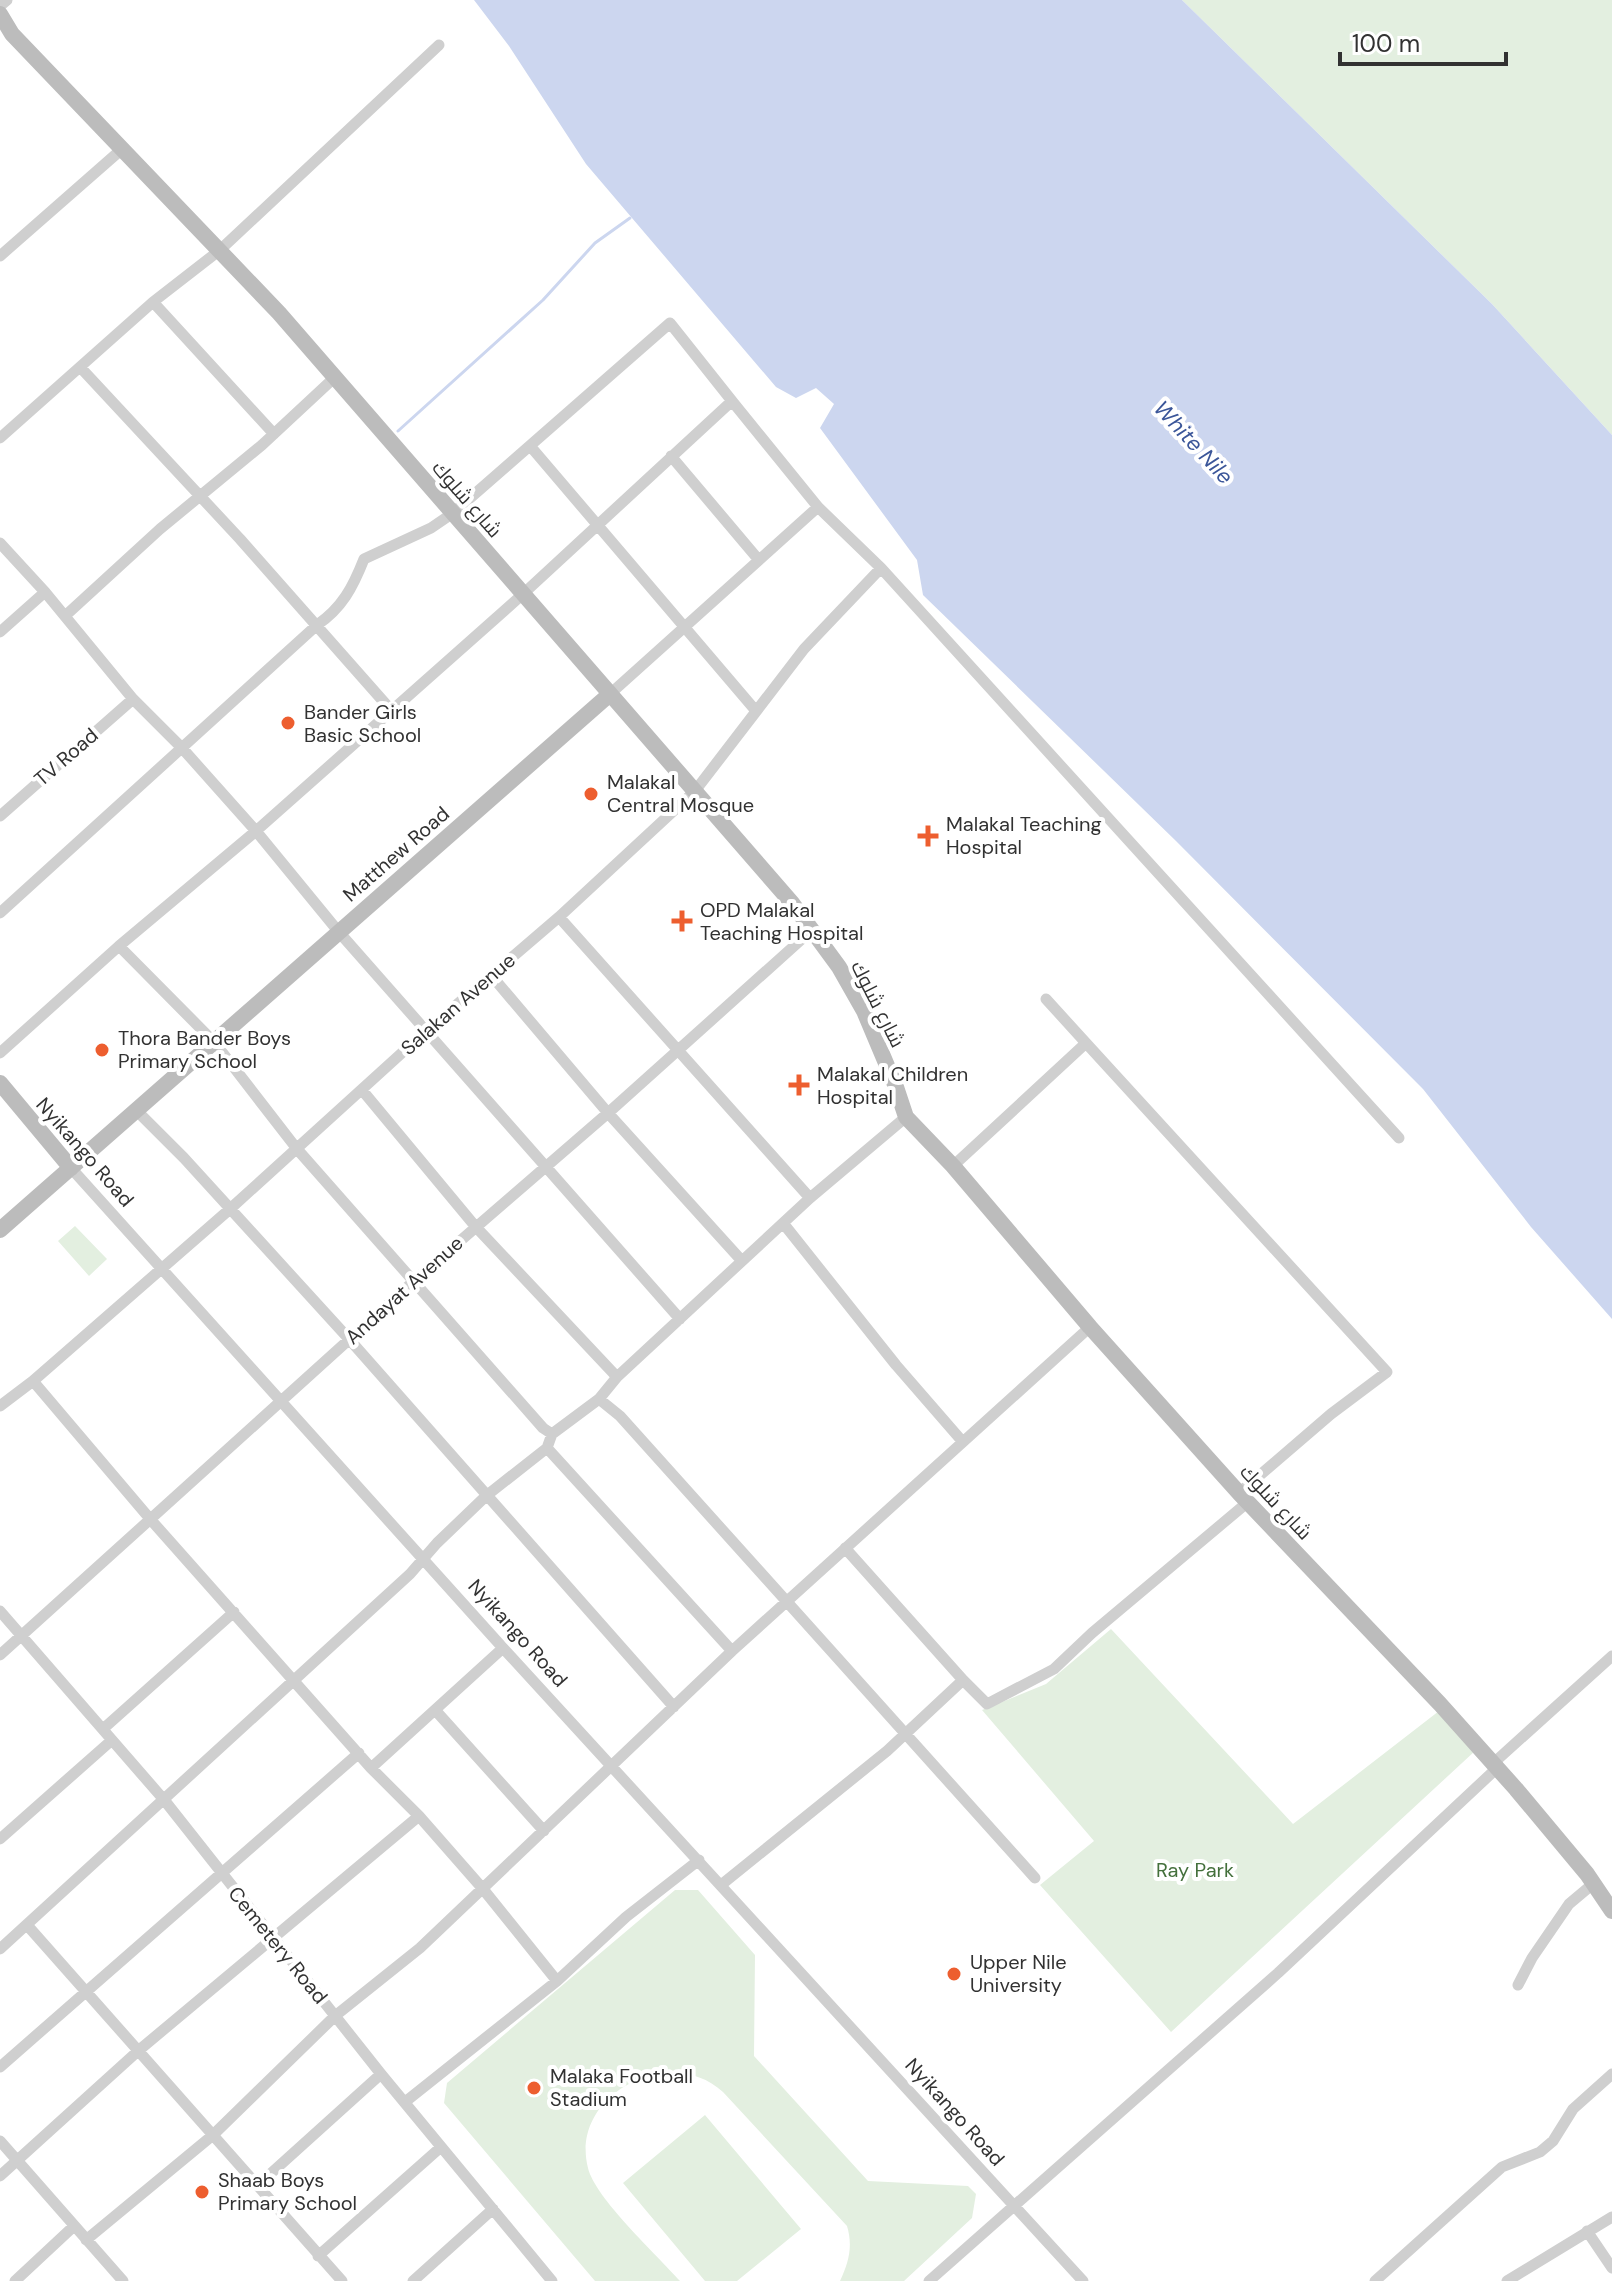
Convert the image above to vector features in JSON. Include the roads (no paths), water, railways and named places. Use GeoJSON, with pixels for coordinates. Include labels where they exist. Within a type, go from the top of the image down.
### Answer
{"type":"FeatureCollection","features":[{"type":"Feature","properties":{"kind":"street"},"geometry":{"type":"LineString","coordinates":[[0,6],[7,0]]}},
{"type":"Feature","properties":{"kind":"street","name":"شارع شلوك"},"geometry":{"type":"LineString","coordinates":[[0,14],[12,34],[279,313],[813,929],[864,1011],[906,1117],[953,1166],[1090,1327],[1243,1497],[1440,1704],[1525,1799],[1594,1883],[1612,1911]]}},
{"type":"Feature","properties":{"kind":"street"},"geometry":{"type":"LineString","coordinates":[[0,438],[153,302],[220,250],[439,45]]}},
{"type":"Feature","properties":{"kind":"street"},"geometry":{"type":"LineString","coordinates":[[0,256],[122,149]]}},
{"type":"Feature","properties":{"kind":"street"},"geometry":{"type":"LineString","coordinates":[[153,302],[274,434]]}},
{"type":"Feature","properties":{"kind":"street"},"geometry":{"type":"LineString","coordinates":[[0,913],[331,615],[351,592],[364,559],[431,528],[453,513],[670,323],[818,507],[881,568],[1399,1138]]}},
{"type":"Feature","properties":{"kind":"street"},"geometry":{"type":"LineString","coordinates":[[80,367],[201,496],[391,710]]}},
{"type":"Feature","properties":{"kind":"street"},"geometry":{"type":"LineString","coordinates":[[65,616],[334,378]]}},
{"type":"Feature","properties":{"kind":"street"},"geometry":{"type":"LineString","coordinates":[[0,1053],[523,594],[732,401]]}},
{"type":"Feature","properties":{"kind":"street"},"geometry":{"type":"LineString","coordinates":[[531,447],[756,711]]}},
{"type":"Feature","properties":{"kind":"street"},"geometry":{"type":"LineString","coordinates":[[671,456],[758,559]]}},
{"type":"Feature","properties":{"kind":"street","name":"Matthew Road"},"geometry":{"type":"LineString","coordinates":[[0,1230],[818,507]]}},
{"type":"Feature","properties":{"kind":"street"},"geometry":{"type":"LineString","coordinates":[[0,543],[45,592],[133,699],[182,748],[256,831],[338,931],[680,1319]]}},
{"type":"Feature","properties":{"kind":"street","name":"Salakan Avenue"},"geometry":{"type":"LineString","coordinates":[[0,1406],[33,1381],[230,1209],[426,1031],[559,917],[695,791],[804,649],[881,568]]}},
{"type":"Feature","properties":{"kind":"street"},"geometry":{"type":"LineString","coordinates":[[0,632],[45,592]]}},
{"type":"Feature","properties":{"kind":"street","name":"TV Road"},"geometry":{"type":"LineString","coordinates":[[0,816],[133,699]]}},
{"type":"Feature","properties":{"kind":"street"},"geometry":{"type":"LineString","coordinates":[[559,917],[810,1198]]}},
{"type":"Feature","properties":{"kind":"street","name":"Andayat Avenue"},"geometry":{"type":"LineString","coordinates":[[0,1655],[475,1226],[608,1113],[813,929]]}},
{"type":"Feature","properties":{"kind":"street"},"geometry":{"type":"LineString","coordinates":[[119,946],[215,1043],[297,1149],[543,1428],[552,1434]]}},
{"type":"Feature","properties":{"kind":"street"},"geometry":{"type":"LineString","coordinates":[[491,975],[608,1113],[742,1261]]}},
{"type":"Feature","properties":{"kind":"street"},"geometry":{"type":"LineString","coordinates":[[845,1548],[987,1704],[1054,1669],[1331,1414],[1387,1372],[1046,999]]}},
{"type":"Feature","properties":{"kind":"street"},"geometry":{"type":"LineString","coordinates":[[953,1166],[1086,1043]]}},
{"type":"Feature","properties":{"kind":"street","name":"Nyikango Road"},"geometry":{"type":"LineString","coordinates":[[0,1083],[71,1168],[503,1648],[1083,2281]]}},
{"type":"Feature","properties":{"kind":"street"},"geometry":{"type":"LineString","coordinates":[[362,1090],[475,1226],[617,1377]]}},
{"type":"Feature","properties":{"kind":"street"},"geometry":{"type":"LineString","coordinates":[[137,1111],[349,1339],[674,1707]]}},
{"type":"Feature","properties":{"kind":"street"},"geometry":{"type":"LineString","coordinates":[[0,1949],[165,1801],[425,1559],[437,1543],[486,1496],[547,1448],[552,1434],[599,1399],[617,1377],[810,1198],[906,1117]]}},
{"type":"Feature","properties":{"kind":"street"},"geometry":{"type":"LineString","coordinates":[[783,1223],[896,1365],[962,1441]]}},
{"type":"Feature","properties":{"kind":"street"},"geometry":{"type":"LineString","coordinates":[[86,2240],[213,2135],[335,2016],[420,1948],[787,1600],[1090,1327]]}},
{"type":"Feature","properties":{"kind":"street"},"geometry":{"type":"LineString","coordinates":[[33,1381],[151,1520],[483,1889],[557,1981]]}},
{"type":"Feature","properties":{"kind":"street"},"geometry":{"type":"LineString","coordinates":[[599,1399],[620,1416],[1035,1878]]}},
{"type":"Feature","properties":{"kind":"street"},"geometry":{"type":"LineString","coordinates":[[547,1448],[732,1651]]}},
{"type":"Feature","properties":{"kind":"street","name":"Cemetery Road"},"geometry":{"type":"LineString","coordinates":[[0,1611],[165,1801],[548,2279]]}},
{"type":"Feature","properties":{"kind":"street"},"geometry":{"type":"LineString","coordinates":[[103,1729],[234,1612]]}},
{"type":"Feature","properties":{"kind":"street"},"geometry":{"type":"LineString","coordinates":[[371,1768],[503,1648]]}},
{"type":"Feature","properties":{"kind":"street"},"geometry":{"type":"LineString","coordinates":[[929,2281],[1278,1973],[1496,1769],[1498,1759],[1612,1656]]}},
{"type":"Feature","properties":{"kind":"street"},"geometry":{"type":"LineString","coordinates":[[721,1885],[906,1734],[963,1680]]}},
{"type":"Feature","properties":{"kind":"street"},"geometry":{"type":"LineString","coordinates":[[436,1711],[544,1831]]}},
{"type":"Feature","properties":{"kind":"street"},"geometry":{"type":"LineString","coordinates":[[0,1839],[112,1740]]}},
{"type":"Feature","properties":{"kind":"street"},"geometry":{"type":"LineString","coordinates":[[0,2067],[359,1753]]}},
{"type":"Feature","properties":{"kind":"street"},"geometry":{"type":"LineString","coordinates":[[0,2176],[138,2051],[419,1816]]}},
{"type":"Feature","properties":{"kind":"street"},"geometry":{"type":"LineString","coordinates":[[405,2102],[557,1981],[626,1917],[699,1860]]}},
{"type":"Feature","properties":{"kind":"street"},"geometry":{"type":"LineString","coordinates":[[1518,1985],[1532,1958],[1569,1904],[1594,1883]]}},
{"type":"Feature","properties":{"kind":"street"},"geometry":{"type":"LineString","coordinates":[[27,1925],[342,2281]]}},
{"type":"Feature","properties":{"kind":"street"},"geometry":{"type":"LineString","coordinates":[[258,2185],[381,2074]]}},
{"type":"Feature","properties":{"kind":"street"},"geometry":{"type":"LineString","coordinates":[[1375,2281],[1502,2167],[1540,2152],[1553,2141],[1573,2109],[1612,2074]]}},
{"type":"Feature","properties":{"kind":"street"},"geometry":{"type":"LineString","coordinates":[[0,2141],[123,2281]]}},
{"type":"Feature","properties":{"kind":"street"},"geometry":{"type":"LineString","coordinates":[[318,2256],[441,2147]]}},
{"type":"Feature","properties":{"kind":"street"},"geometry":{"type":"LineString","coordinates":[[413,2281],[493,2209]]}},
{"type":"Feature","properties":{"kind":"street"},"geometry":{"type":"LineString","coordinates":[[1507,2281],[1612,2217]]}},
{"type":"Feature","properties":{"kind":"street"},"geometry":{"type":"LineString","coordinates":[[15,2281],[74,2226]]}},
{"type":"Feature","properties":{"kind":"street"},"geometry":{"type":"LineString","coordinates":[[1587,2231],[1612,2268]]}},
{"type":"Feature","properties":{"kind":"water","name":"White Nile"},"geometry":{"type":"Polygon","coordinates":[[[474,0],[1182,0],[1492,304],[1612,435],[1612,1319],[1531,1227],[1423,1089],[1176,841],[923,595],[917,560],[820,428],[834,404],[816,388],[796,398],[776,387],[586,164],[509,46],[474,0]]]}},
{"type":"Feature","properties":{"kind":"waterway"},"geometry":{"type":"LineString","coordinates":[[398,431],[543,300],[595,243],[630,218]]}},
{"type":"Feature","properties":{"kind":"place","name":"Bander Girls Basic School"},"geometry":{"type":"Point","coordinates":[288,723]}},
{"type":"Feature","properties":{"kind":"place","name":"Malakal Central Mosque"},"geometry":{"type":"Point","coordinates":[591,794]}},
{"type":"Feature","properties":{"kind":"place","name":"Malakal Teaching Hospital"},"geometry":{"type":"Point","coordinates":[928,836]}},
{"type":"Feature","properties":{"kind":"place","name":"OPD Malakal Teaching Hospital"},"geometry":{"type":"Point","coordinates":[682,921]}},
{"type":"Feature","properties":{"kind":"place","name":"Thora Bander Boys Primary School"},"geometry":{"type":"Point","coordinates":[102,1050]}},
{"type":"Feature","properties":{"kind":"place","name":"Malakal Children Hospital"},"geometry":{"type":"Point","coordinates":[799,1085]}},
{"type":"Feature","properties":{"kind":"place","name":"Upper Nile University"},"geometry":{"type":"Point","coordinates":[954,1974]}},
{"type":"Feature","properties":{"kind":"place","name":"Malaka Football Stadium"},"geometry":{"type":"Point","coordinates":[534,2088]}},
{"type":"Feature","properties":{"kind":"place","name":"Shaab Boys Primary School"},"geometry":{"type":"Point","coordinates":[202,2192]}},
{"type":"Feature","properties":{"kind":"park label","name":"Ray Park"},"geometry":{"type":"Point","coordinates":[1195,1870]}}]}
